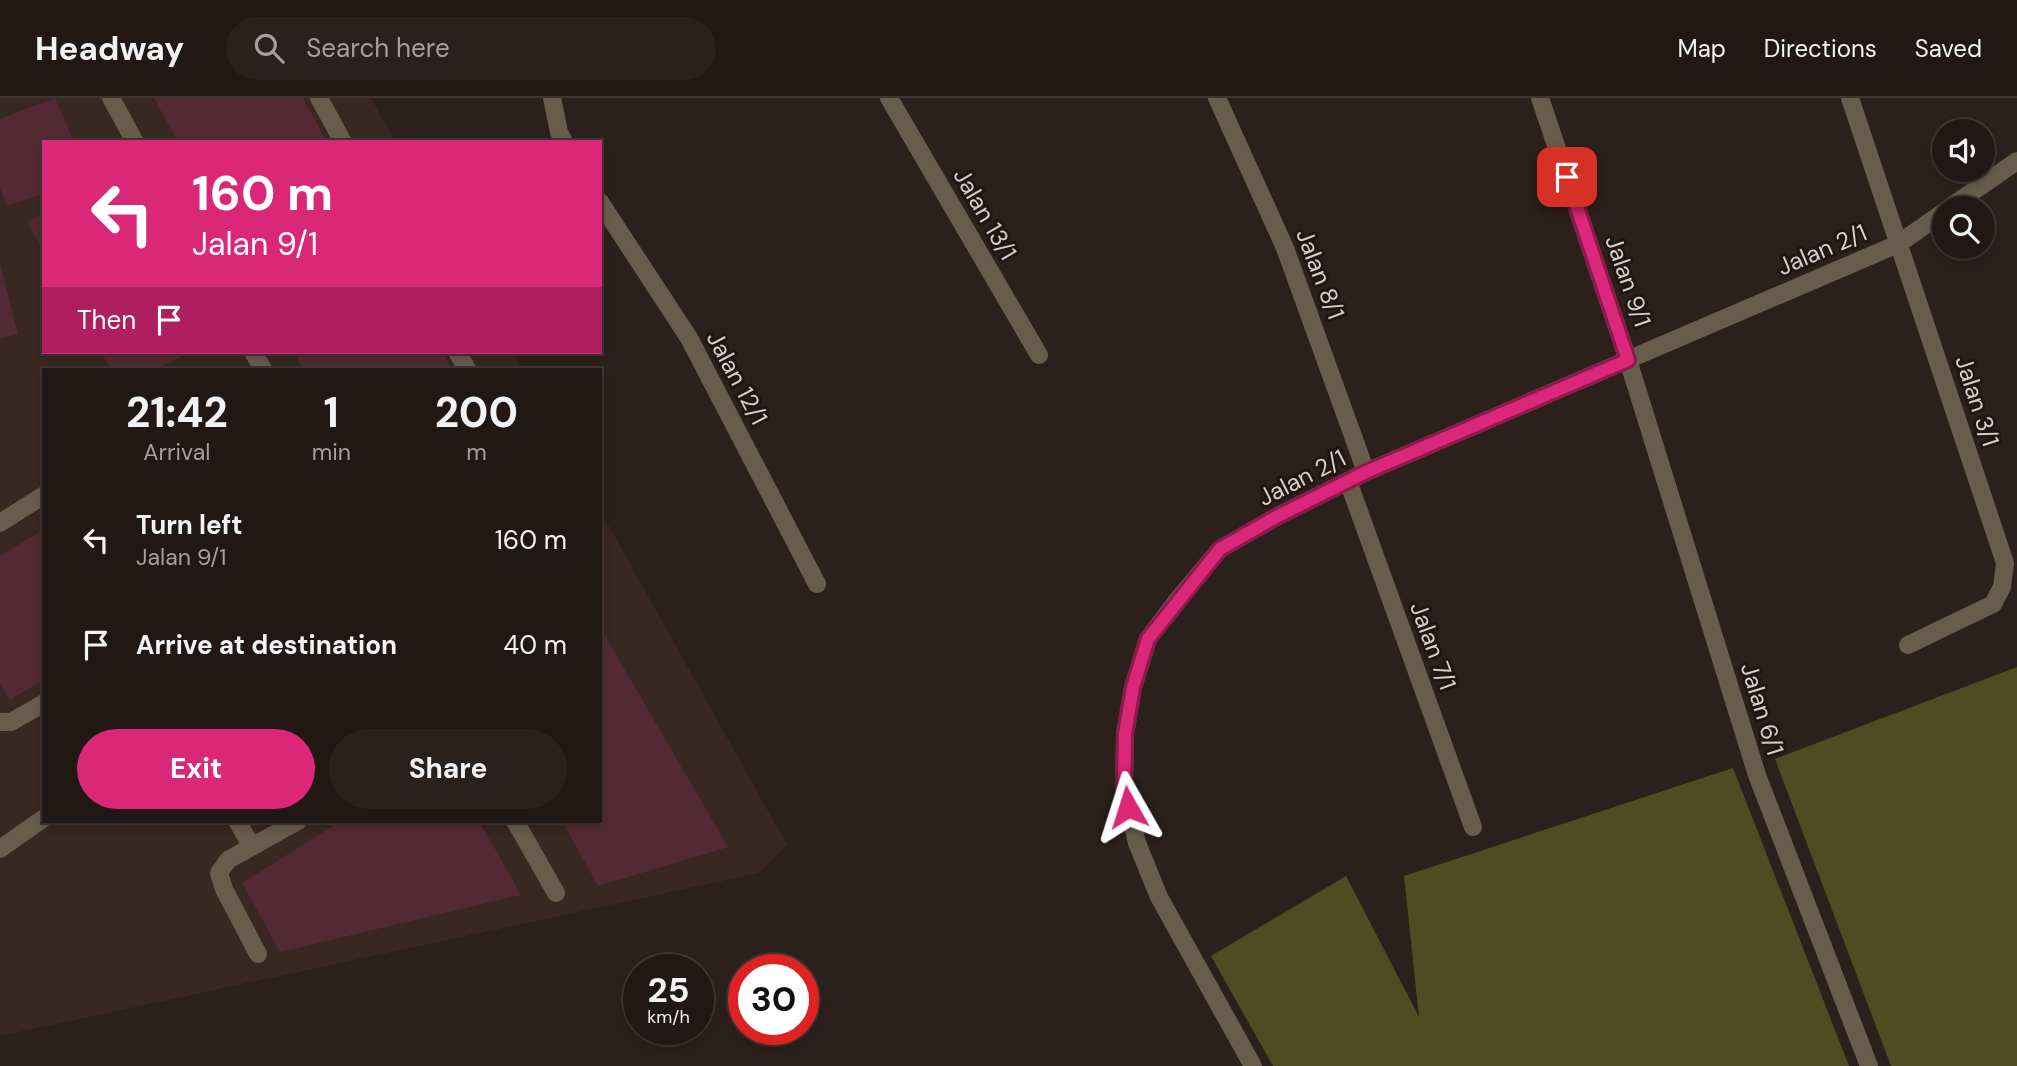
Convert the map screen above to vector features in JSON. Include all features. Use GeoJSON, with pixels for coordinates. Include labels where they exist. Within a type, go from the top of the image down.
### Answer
{"type":"FeatureCollection","features":[{"type":"Feature","properties":{"kind":"street"},"geometry":{"type":"LineString","coordinates":[[111,98],[134,140]]}},
{"type":"Feature","properties":{"kind":"street"},"geometry":{"type":"LineString","coordinates":[[319,98],[342,140]]}},
{"type":"Feature","properties":{"kind":"street"},"geometry":{"type":"LineString","coordinates":[[552,98],[563,140]]}},
{"type":"Feature","properties":{"kind":"street","name":"Jalan 13/1"},"geometry":{"type":"LineString","coordinates":[[889,98],[1039,355]]}},
{"type":"Feature","properties":{"kind":"street","name":"Jalan 8/1"},"geometry":{"type":"LineString","coordinates":[[1217,98],[1285,248],[1366,472]]}},
{"type":"Feature","properties":{"kind":"street","name":"Jalan 9/1"},"geometry":{"type":"LineString","coordinates":[[1540,98],[1628,360]]}},
{"type":"Feature","properties":{"kind":"street","name":"Jalan 3/1"},"geometry":{"type":"LineString","coordinates":[[1850,98],[2005,563],[2002,587],[1993,604],[1908,645]]}},
{"type":"Feature","properties":{"kind":"street"},"geometry":{"type":"LineString","coordinates":[[1966,196],[2017,161]]}},
{"type":"Feature","properties":{"kind":"street","name":"Jalan 12/1"},"geometry":{"type":"LineString","coordinates":[[602,205],[689,338],[817,584]]}},
{"type":"Feature","properties":{"kind":"street","name":"Jalan 2/1"},"geometry":{"type":"LineString","coordinates":[[1253,1066],[1159,897],[1137,843],[1124,788],[1125,734],[1133,687],[1148,639],[1220,549],[1276,517],[1366,472],[1898,244],[1932,220]]}},
{"type":"Feature","properties":{"kind":"street","name":"Jalan 6/1"},"geometry":{"type":"LineString","coordinates":[[1628,360],[1757,775],[1869,1066]]}},
{"type":"Feature","properties":{"kind":"street","name":"Jalan 7/1"},"geometry":{"type":"LineString","coordinates":[[1348,481],[1473,827]]}},
{"type":"Feature","properties":{"kind":"street"},"geometry":{"type":"LineString","coordinates":[[0,523],[42,496]]}},
{"type":"Feature","properties":{"kind":"street"},"geometry":{"type":"LineString","coordinates":[[0,722],[11,722],[42,704]]}},
{"type":"Feature","properties":{"kind":"street"},"geometry":{"type":"LineString","coordinates":[[0,849],[42,819]]}},
{"type":"Feature","properties":{"kind":"street"},"geometry":{"type":"LineString","coordinates":[[238,823],[252,847]]}},
{"type":"Feature","properties":{"kind":"street"},"geometry":{"type":"LineString","coordinates":[[258,954],[224,889],[219,873],[228,860],[294,823]]}},
{"type":"Feature","properties":{"kind":"street"},"geometry":{"type":"LineString","coordinates":[[517,823],[556,892]]}},
{"type":"Feature","properties":{"kind":"shaded area"},"geometry":{"type":"Polygon","coordinates":[[[0,98],[371,98],[394,140],[42,140],[42,354],[513,354],[521,368],[42,368],[42,823],[602,823],[602,514],[787,845],[759,873],[0,1036],[0,98]]]}},
{"type":"Feature","properties":{"kind":"shaded area"},"geometry":{"type":"Polygon","coordinates":[[[2017,667],[2017,1066],[1891,1066],[1775,759],[2017,667]]]}},
{"type":"Feature","properties":{"kind":"shaded area"},"geometry":{"type":"Polygon","coordinates":[[[1733,768],[1849,1066],[1273,1066],[1211,956],[1346,876],[1419,1017],[1404,876],[1733,768]]]}},
{"type":"Feature","properties":{"kind":"building"},"geometry":{"type":"Polygon","coordinates":[[[55,98],[73,140],[42,140],[42,194],[7,206],[0,188],[0,119],[55,98]]]}},
{"type":"Feature","properties":{"kind":"building"},"geometry":{"type":"Polygon","coordinates":[[[154,98],[303,98],[326,140],[177,140],[154,98]]]}},
{"type":"Feature","properties":{"kind":"building"},"geometry":{"type":"Polygon","coordinates":[[[42,214],[42,248],[27,222],[42,214]]]}},
{"type":"Feature","properties":{"kind":"building"},"geometry":{"type":"Polygon","coordinates":[[[0,263],[18,334],[0,338],[0,263]]]}},
{"type":"Feature","properties":{"kind":"building"},"geometry":{"type":"Polygon","coordinates":[[[102,354],[185,354],[161,368],[110,368],[102,354]]]}},
{"type":"Feature","properties":{"kind":"building"},"geometry":{"type":"Polygon","coordinates":[[[295,354],[443,354],[451,368],[302,368],[295,354]]]}},
{"type":"Feature","properties":{"kind":"building"},"geometry":{"type":"Polygon","coordinates":[[[42,530],[42,680],[10,700],[0,684],[0,556],[42,530]]]}},
{"type":"Feature","properties":{"kind":"building"},"geometry":{"type":"Polygon","coordinates":[[[602,630],[728,847],[598,886],[563,823],[602,823],[602,630]]]}},
{"type":"Feature","properties":{"kind":"building"},"geometry":{"type":"Polygon","coordinates":[[[338,823],[480,823],[521,895],[280,952],[242,883],[338,823]]]}},
{"type":"Feature","properties":{"kind":"route"},"geometry":{"type":"LineString","coordinates":[[1128,807],[1124,788],[1125,734],[1133,687],[1148,639],[1220,549],[1276,517],[1366,472],[1628,360],[1567,177]]}}]}
